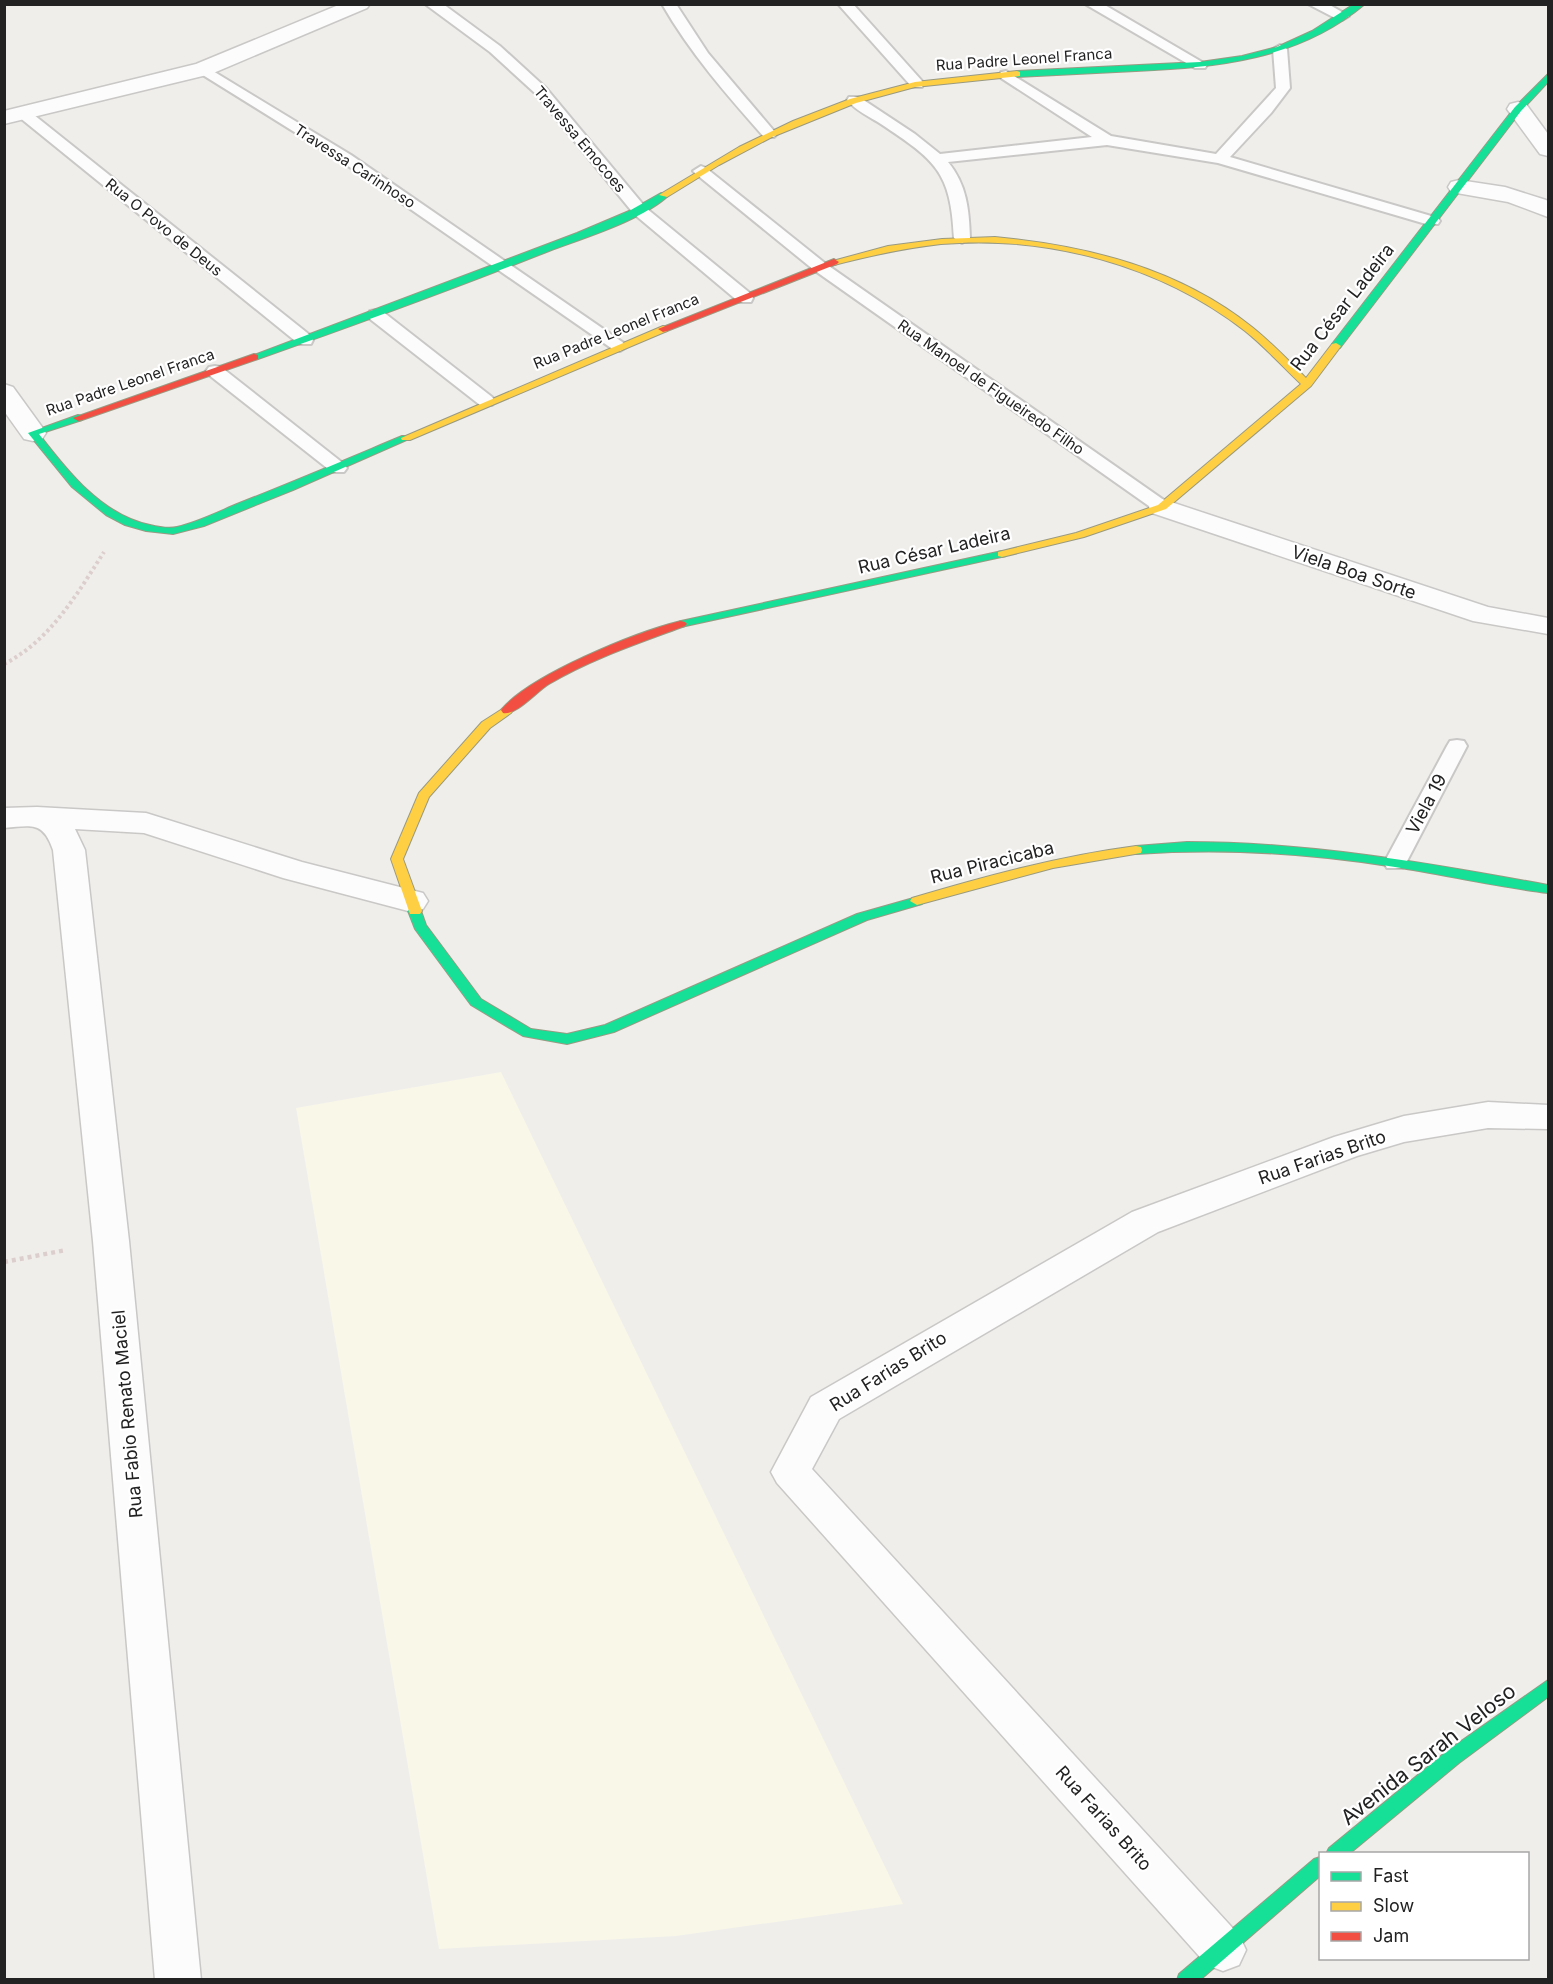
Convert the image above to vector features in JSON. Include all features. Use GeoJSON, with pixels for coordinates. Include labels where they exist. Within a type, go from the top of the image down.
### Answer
{"type":"FeatureCollection","features":[{"type":"Feature","properties":{"kind":"street"},"geometry":{"type":"LineString","coordinates":[[14,116],[203,69],[360,4]]}},
{"type":"Feature","properties":{"kind":"street","name":"Rua Padre Leonel Franca"},"geometry":{"type":"LineString","coordinates":[[1307,384],[1239,322],[1194,294],[1146,271],[1081,249],[1034,242],[962,238],[885,250],[820,267],[486,401],[338,468],[175,531],[152,531],[126,522],[88,500],[33,433],[376,315],[640,211],[701,171],[769,134],[854,100],[917,84],[1006,75],[1200,65],[1243,58],[1280,48],[1315,33],[1361,4]]}},
{"type":"Feature","properties":{"kind":"street","name":"Rua César Ladeira"},"geometry":{"type":"LineString","coordinates":[[476,1002],[420,926],[397,859],[423,795],[486,725],[544,682],[624,644],[693,620],[904,577],[1069,538],[1161,507],[1307,384],[1518,109],[1548,76]]}},
{"type":"Feature","properties":{"kind":"street"},"geometry":{"type":"LineString","coordinates":[[1518,109],[1548,149]]}},
{"type":"Feature","properties":{"kind":"street"},"geometry":{"type":"LineString","coordinates":[[1459,187],[1496,192],[1537,204],[1548,210]]}},
{"type":"Feature","properties":{"kind":"street"},"geometry":{"type":"LineString","coordinates":[[4,392],[33,433]]}},
{"type":"Feature","properties":{"kind":"street","name":"Viela Boa Sorte"},"geometry":{"type":"LineString","coordinates":[[1161,507],[1483,615],[1548,626]]}},
{"type":"Feature","properties":{"kind":"street"},"geometry":{"type":"LineString","coordinates":[[4,818],[46,817],[146,823],[294,871],[412,901]]}},
{"type":"Feature","properties":{"kind":"street","name":"Rua Fabio Renato Maciel"},"geometry":{"type":"LineString","coordinates":[[46,817],[56,822],[64,831],[69,850],[111,1241],[178,1980]]}},
{"type":"Feature","properties":{"kind":"street","name":"Rua Piracicaba"},"geometry":{"type":"LineString","coordinates":[[476,1002],[528,1033],[567,1039],[609,1029],[862,917],[1010,874],[1098,854],[1169,846],[1253,846],[1395,863],[1548,889]]}},
{"type":"Feature","properties":{"kind":"street","name":"Rua Farias Brito"},"geometry":{"type":"LineString","coordinates":[[1223,1950],[791,1472],[825,1408],[1145,1222],[1346,1146],[1404,1129],[1488,1115],[1548,1117]]}},
{"type":"Feature","properties":{"kind":"street","name":"Avenida Sarah Veloso"},"geometry":{"type":"LineString","coordinates":[[1337,1852],[1453,1757],[1548,1688]]}},
{"type":"Feature","properties":{"kind":"street"},"geometry":{"type":"LineString","coordinates":[[1186,1980],[1319,1866]]}},
{"type":"Feature","properties":{"kind":"lane","name":"Travessa Emocoes"},"geometry":{"type":"LineString","coordinates":[[432,4],[456,18],[495,49],[541,91],[640,211],[745,298]]}},
{"type":"Feature","properties":{"kind":"lane"},"geometry":{"type":"LineString","coordinates":[[669,4],[680,25],[707,62],[769,134]]}},
{"type":"Feature","properties":{"kind":"lane"},"geometry":{"type":"LineString","coordinates":[[846,4],[917,84]]}},
{"type":"Feature","properties":{"kind":"lane"},"geometry":{"type":"LineString","coordinates":[[1092,4],[1200,65]]}},
{"type":"Feature","properties":{"kind":"lane"},"geometry":{"type":"LineString","coordinates":[[1315,4],[1342,16]]}},
{"type":"Feature","properties":{"kind":"lane"},"geometry":{"type":"LineString","coordinates":[[1220,159],[1266,110],[1283,87],[1280,48]]}},
{"type":"Feature","properties":{"kind":"lane","name":"Travessa Carinhoso"},"geometry":{"type":"LineString","coordinates":[[203,69],[346,158],[620,346]]}},
{"type":"Feature","properties":{"kind":"lane"},"geometry":{"type":"LineString","coordinates":[[1006,75],[1107,140]]}},
{"type":"Feature","properties":{"kind":"lane"},"geometry":{"type":"LineString","coordinates":[[854,100],[937,159],[954,184],[960,210],[962,238]]}},
{"type":"Feature","properties":{"kind":"lane","name":"Rua O Povo de Deus"},"geometry":{"type":"LineString","coordinates":[[14,116],[305,340]]}},
{"type":"Feature","properties":{"kind":"lane"},"geometry":{"type":"LineString","coordinates":[[937,159],[1107,140],[1220,159],[1432,221]]}},
{"type":"Feature","properties":{"kind":"lane","name":"Rua Manoel de Figueiredo Filho"},"geometry":{"type":"LineString","coordinates":[[701,171],[820,267],[1161,507]]}},
{"type":"Feature","properties":{"kind":"lane"},"geometry":{"type":"LineString","coordinates":[[376,315],[486,401]]}},
{"type":"Feature","properties":{"kind":"lane"},"geometry":{"type":"LineString","coordinates":[[214,371],[338,468]]}},
{"type":"Feature","properties":{"kind":"lane","name":"Viela 19"},"geometry":{"type":"LineString","coordinates":[[1395,863],[1457,746]]}},
{"type":"Feature","properties":{"kind":"path"},"geometry":{"type":"LineString","coordinates":[[4,664],[14,659],[64,615],[126,522]]}},
{"type":"Feature","properties":{"kind":"path"},"geometry":{"type":"LineString","coordinates":[[4,1262],[111,1241]]}},
{"type":"Feature","properties":{"kind":"shaded area"},"geometry":{"type":"Polygon","coordinates":[[[501,1072],[903,1904],[676,1936],[439,1949],[296,1108],[501,1072]]]}},
{"type":"Feature","properties":{"kind":"traffic: fast"},"geometry":{"type":"LineString","coordinates":[[1017,74],[1200,65],[1243,59],[1280,49],[1315,33],[1361,4]]}},
{"type":"Feature","properties":{"kind":"traffic: fast"},"geometry":{"type":"LineString","coordinates":[[1336,346],[1518,109],[1548,77]]}},
{"type":"Feature","properties":{"kind":"traffic: fast"},"geometry":{"type":"LineString","coordinates":[[254,357],[426,295],[580,235],[632,213],[664,195]]}},
{"type":"Feature","properties":{"kind":"traffic: fast"},"geometry":{"type":"LineString","coordinates":[[78,418],[33,433],[75,484],[110,513],[129,523],[150,529],[173,531],[200,523],[406,438]]}},
{"type":"Feature","properties":{"kind":"traffic: fast"},"geometry":{"type":"LineString","coordinates":[[681,624],[1002,554]]}},
{"type":"Feature","properties":{"kind":"traffic: fast"},"geometry":{"type":"LineString","coordinates":[[1136,850],[1187,846],[1291,849],[1395,862],[1548,889]]}},
{"type":"Feature","properties":{"kind":"traffic: fast"},"geometry":{"type":"LineString","coordinates":[[415,911],[420,926],[476,1002],[528,1033],[567,1039],[609,1029],[862,917],[917,901]]}},
{"type":"Feature","properties":{"kind":"traffic: fast"},"geometry":{"type":"LineString","coordinates":[[1337,1852],[1453,1757],[1548,1688]]}},
{"type":"Feature","properties":{"kind":"traffic: fast"},"geometry":{"type":"LineString","coordinates":[[1186,1980],[1319,1866]]}},
{"type":"Feature","properties":{"kind":"traffic: slow"},"geometry":{"type":"LineString","coordinates":[[664,195],[715,163],[769,135],[853,101],[915,85],[1017,74]]}},
{"type":"Feature","properties":{"kind":"traffic: slow"},"geometry":{"type":"LineString","coordinates":[[834,262],[888,249],[942,242],[995,240],[1049,245],[1101,256],[1152,274],[1201,298],[1247,328],[1307,384]]}},
{"type":"Feature","properties":{"kind":"traffic: slow"},"geometry":{"type":"LineString","coordinates":[[406,438],[663,329]]}},
{"type":"Feature","properties":{"kind":"traffic: slow"},"geometry":{"type":"LineString","coordinates":[[1002,554],[1080,535],[1162,507],[1307,384],[1336,346]]}},
{"type":"Feature","properties":{"kind":"traffic: slow"},"geometry":{"type":"LineString","coordinates":[[415,911],[397,859],[423,796],[486,725],[507,710]]}},
{"type":"Feature","properties":{"kind":"traffic: slow"},"geometry":{"type":"LineString","coordinates":[[917,901],[1053,864],[1136,850]]}},
{"type":"Feature","properties":{"kind":"traffic: jam"},"geometry":{"type":"LineString","coordinates":[[663,329],[834,262]]}},
{"type":"Feature","properties":{"kind":"traffic: jam"},"geometry":{"type":"LineString","coordinates":[[78,418],[254,357]]}},
{"type":"Feature","properties":{"kind":"traffic: jam"},"geometry":{"type":"LineString","coordinates":[[507,710],[544,682],[624,644],[681,624]]}}]}
